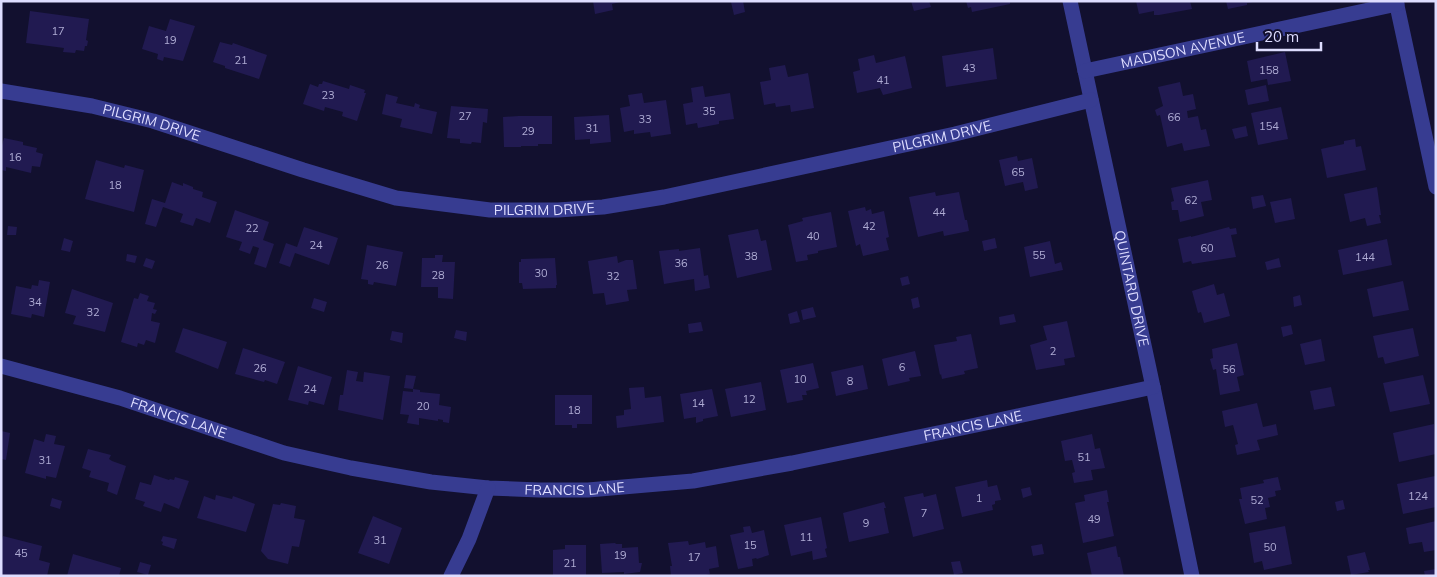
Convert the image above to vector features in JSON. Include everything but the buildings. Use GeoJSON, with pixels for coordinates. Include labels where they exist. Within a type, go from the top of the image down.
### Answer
{"type":"FeatureCollection","features":[{"type":"Feature","properties":{"kind":"street","name":"QUINTARD DRIVE"},"geometry":{"type":"LineString","coordinates":[[1070,1],[1192,576]]}},
{"type":"Feature","properties":{"kind":"street","name":"MADISON AVENUE"},"geometry":{"type":"LineString","coordinates":[[1085,71],[1396,3]]}},
{"type":"Feature","properties":{"kind":"street"},"geometry":{"type":"LineString","coordinates":[[1396,3],[1436,187]]}},
{"type":"Feature","properties":{"kind":"street","name":"PILGRIM DRIVE"},"geometry":{"type":"LineString","coordinates":[[1,91],[92,106],[153,122],[396,198],[490,210],[558,210],[603,207],[664,198],[955,134],[1090,100]]}},
{"type":"Feature","properties":{"kind":"street","name":"FRANCIS LANE"},"geometry":{"type":"LineString","coordinates":[[1,366],[120,398],[284,453],[351,468],[431,482],[488,488],[588,490],[693,482],[915,438],[1153,387]]}},
{"type":"Feature","properties":{"kind":"street"},"geometry":{"type":"LineString","coordinates":[[451,576],[469,539],[488,488]]}}]}
